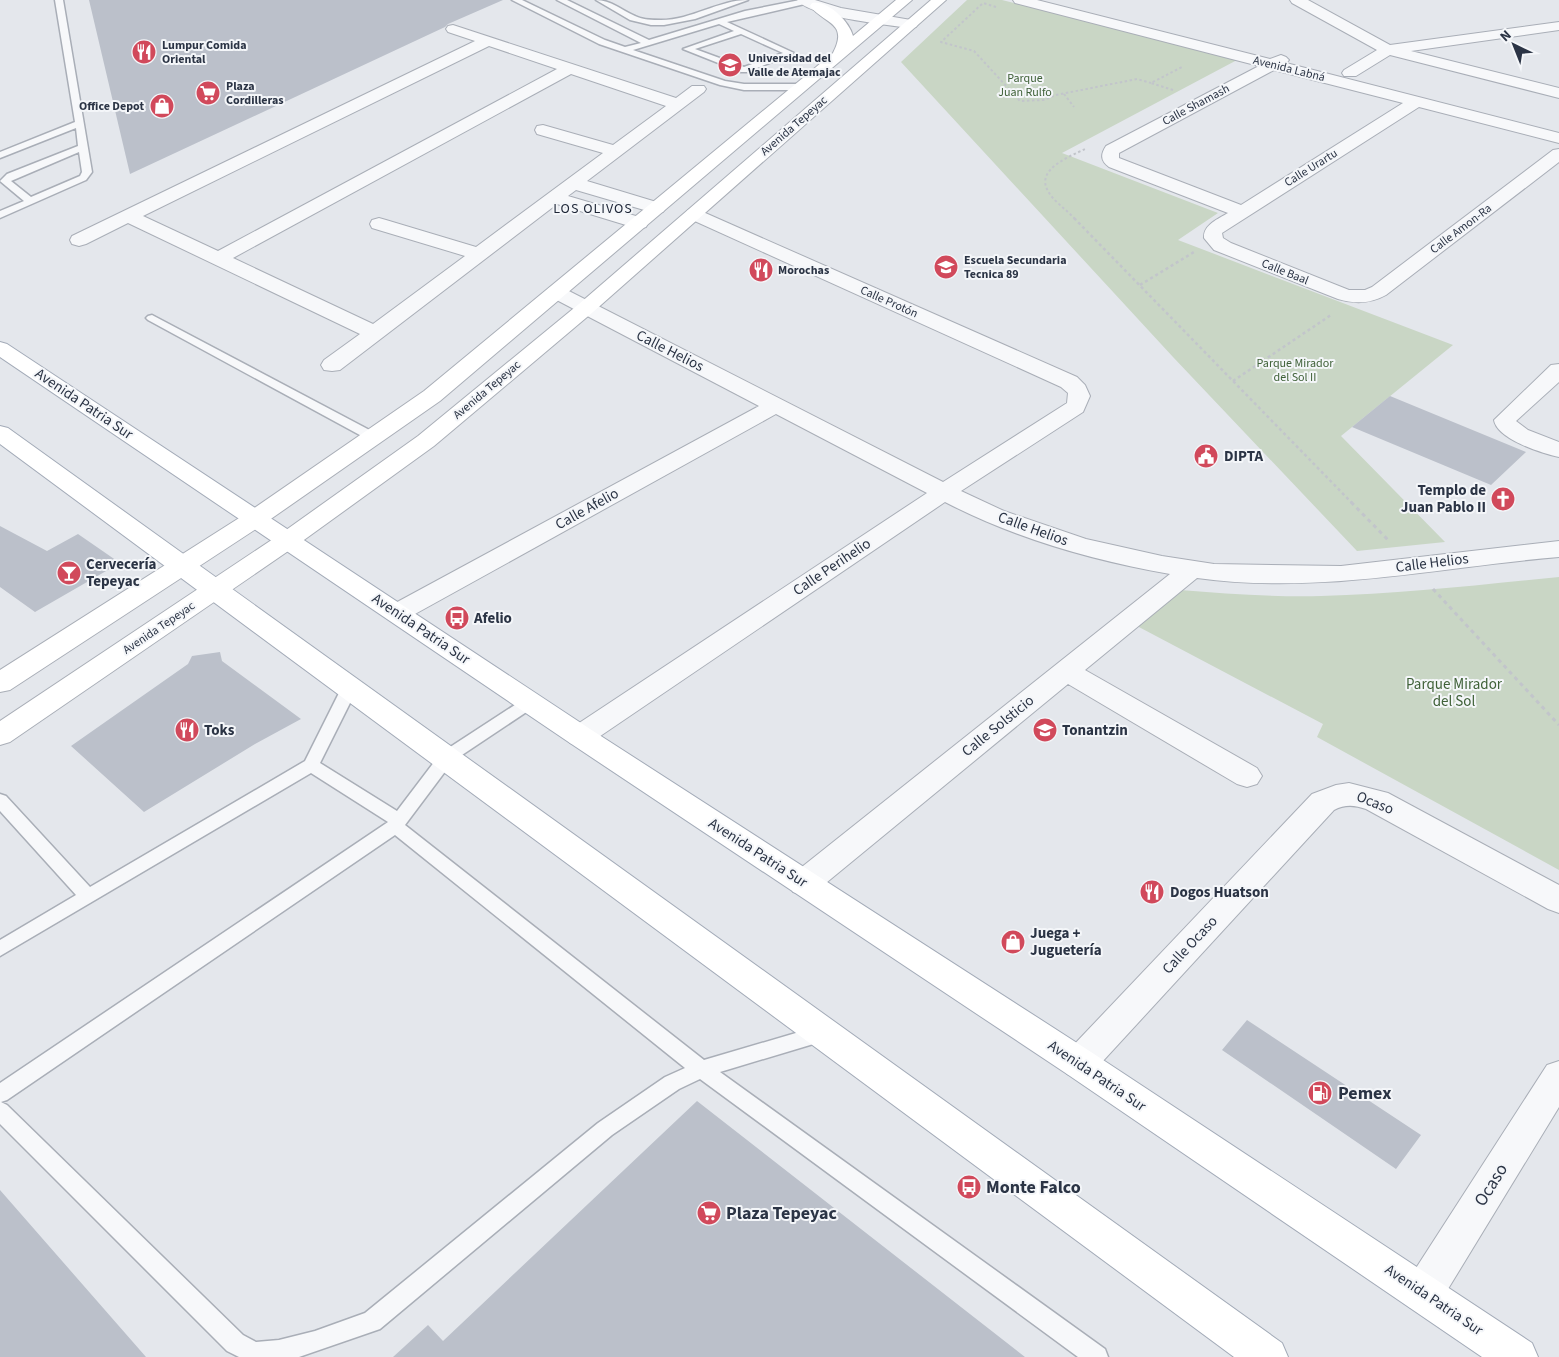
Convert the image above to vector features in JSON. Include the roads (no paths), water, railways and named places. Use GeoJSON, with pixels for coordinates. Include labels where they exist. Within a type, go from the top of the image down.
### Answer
{"type":"FeatureCollection","features":[{"type":"Feature","properties":{"kind":"street"},"geometry":{"type":"LineString","coordinates":[[836,0],[853,6],[894,10],[918,18]]}},
{"type":"Feature","properties":{"kind":"street","name":"Avenida Tepeyac"},"geometry":{"type":"LineString","coordinates":[[0,735],[288,540],[426,441],[586,308],[939,0]]}},
{"type":"Feature","properties":{"kind":"street","name":"Avenida Labná"},"geometry":{"type":"LineString","coordinates":[[1020,0],[1280,61],[1350,73],[1559,127]]}},
{"type":"Feature","properties":{"kind":"street","name":"Avenida Labná"},"geometry":{"type":"LineString","coordinates":[[1059,0],[1280,61],[1418,102],[1559,138]]}},
{"type":"Feature","properties":{"kind":"street"},"geometry":{"type":"LineString","coordinates":[[1297,0],[1388,50],[1559,93]]}},
{"type":"Feature","properties":{"kind":"street"},"geometry":{"type":"LineString","coordinates":[[809,3],[894,10]]}},
{"type":"Feature","properties":{"kind":"street"},"geometry":{"type":"LineString","coordinates":[[809,3],[831,15],[845,32],[846,40],[839,56]]}},
{"type":"Feature","properties":{"kind":"street","name":"Avenida Tepeyac"},"geometry":{"type":"LineString","coordinates":[[0,683],[184,566],[432,396],[894,10]]}},
{"type":"Feature","properties":{"kind":"street"},"geometry":{"type":"LineString","coordinates":[[1350,73],[1388,50],[1559,26]]}},
{"type":"Feature","properties":{"kind":"street"},"geometry":{"type":"LineString","coordinates":[[453,29],[677,104]]}},
{"type":"Feature","properties":{"kind":"street"},"geometry":{"type":"LineString","coordinates":[[80,240],[488,41]]}},
{"type":"Feature","properties":{"kind":"street","name":"Calle Shamash"},"geometry":{"type":"LineString","coordinates":[[1242,212],[1115,164],[1109,157],[1112,150],[1280,61]]}},
{"type":"Feature","properties":{"kind":"street"},"geometry":{"type":"LineString","coordinates":[[218,259],[570,68]]}},
{"type":"Feature","properties":{"kind":"street"},"geometry":{"type":"LineString","coordinates":[[332,365],[698,89]]}},
{"type":"Feature","properties":{"kind":"street","name":"Calle Urartu"},"geometry":{"type":"LineString","coordinates":[[1213,240],[1214,230],[1418,102]]}},
{"type":"Feature","properties":{"kind":"street"},"geometry":{"type":"LineString","coordinates":[[543,130],[615,151]]}},
{"type":"Feature","properties":{"kind":"street","name":"Calle Amon-Ra"},"geometry":{"type":"LineString","coordinates":[[1359,297],[1379,291],[1559,154]]}},
{"type":"Feature","properties":{"kind":"street"},"geometry":{"type":"LineString","coordinates":[[573,183],[657,208]]}},
{"type":"Feature","properties":{"kind":"street"},"geometry":{"type":"LineString","coordinates":[[554,198],[639,223]]}},
{"type":"Feature","properties":{"kind":"street","name":"Calle Protón"},"geometry":{"type":"LineString","coordinates":[[694,214],[1069,382],[1077,388],[1080,394]]}},
{"type":"Feature","properties":{"kind":"street"},"geometry":{"type":"LineString","coordinates":[[128,216],[375,332]]}},
{"type":"Feature","properties":{"kind":"street"},"geometry":{"type":"LineString","coordinates":[[379,224],[479,254]]}},
{"type":"Feature","properties":{"kind":"street","name":"Calle Baal"},"geometry":{"type":"LineString","coordinates":[[1213,240],[1224,247],[1333,291],[1359,297]]}},
{"type":"Feature","properties":{"kind":"street","name":"Calle Helios"},"geometry":{"type":"LineString","coordinates":[[556,292],[944,492],[1004,520],[1070,543],[1191,570],[1256,574],[1340,574],[1559,549]]}},
{"type":"Feature","properties":{"kind":"street","name":"Avenida Patria Sur"},"geometry":{"type":"LineString","coordinates":[[0,348],[580,736],[1079,1063],[1518,1357]]}},
{"type":"Feature","properties":{"kind":"street"},"geometry":{"type":"LineString","coordinates":[[1559,370],[1505,420],[1506,425],[1520,435],[1559,450]]}},
{"type":"Feature","properties":{"kind":"street","name":"Calle Perihelio"},"geometry":{"type":"LineString","coordinates":[[580,736],[1074,407],[1079,401],[1080,394]]}},
{"type":"Feature","properties":{"kind":"street","name":"Calle Afelio"},"geometry":{"type":"LineString","coordinates":[[397,613],[777,405]]}},
{"type":"Feature","properties":{"kind":"street"},"geometry":{"type":"LineString","coordinates":[[0,433],[1268,1357]]}},
{"type":"Feature","properties":{"kind":"street","name":"Calle Solsticio"},"geometry":{"type":"LineString","coordinates":[[804,883],[1191,570]]}},
{"type":"Feature","properties":{"kind":"street"},"geometry":{"type":"LineString","coordinates":[[1066,671],[1246,776]]}},
{"type":"Feature","properties":{"kind":"street","name":"Ocaso"},"geometry":{"type":"LineString","coordinates":[[1348,793],[1377,801],[1559,900]]}},
{"type":"Feature","properties":{"kind":"street","name":"Calle Ocaso"},"geometry":{"type":"LineString","coordinates":[[1079,1063],[1323,802],[1335,795],[1348,793]]}},
{"type":"Feature","properties":{"kind":"street","name":"Ocaso"},"geometry":{"type":"LineString","coordinates":[[1423,1293],[1559,1076]]}},
{"type":"Feature","properties":{"kind":"lane"},"geometry":{"type":"LineString","coordinates":[[0,215],[83,178],[87,172],[59,0]]}},
{"type":"Feature","properties":{"kind":"lane"},"geometry":{"type":"LineString","coordinates":[[516,0],[602,42],[723,83],[744,87],[802,87]]}},
{"type":"Feature","properties":{"kind":"lane"},"geometry":{"type":"LineString","coordinates":[[561,0],[648,43]]}},
{"type":"Feature","properties":{"kind":"lane"},"geometry":{"type":"LineString","coordinates":[[600,0],[637,19],[660,23],[691,17],[744,0]]}},
{"type":"Feature","properties":{"kind":"lane"},"geometry":{"type":"LineString","coordinates":[[625,50],[748,13],[809,3]]}},
{"type":"Feature","properties":{"kind":"lane"},"geometry":{"type":"LineString","coordinates":[[730,4],[748,13]]}},
{"type":"Feature","properties":{"kind":"lane"},"geometry":{"type":"LineString","coordinates":[[719,21],[742,31],[790,54],[744,70],[686,49],[742,31]]}},
{"type":"Feature","properties":{"kind":"lane"},"geometry":{"type":"LineString","coordinates":[[602,42],[619,38],[627,33]]}},
{"type":"Feature","properties":{"kind":"lane"},"geometry":{"type":"LineString","coordinates":[[0,155],[79,124]]}},
{"type":"Feature","properties":{"kind":"lane"},"geometry":{"type":"LineString","coordinates":[[31,202],[5,181],[10,176],[83,147]]}},
{"type":"Feature","properties":{"kind":"lane"},"geometry":{"type":"LineString","coordinates":[[0,172],[10,176]]}},
{"type":"Feature","properties":{"kind":"lane"},"geometry":{"type":"LineString","coordinates":[[152,318],[373,437]]}},
{"type":"Feature","properties":{"kind":"lane"},"geometry":{"type":"LineString","coordinates":[[0,950],[310,765],[350,687]]}},
{"type":"Feature","properties":{"kind":"lane"},"geometry":{"type":"LineString","coordinates":[[0,1094],[396,823],[418,797],[447,757],[529,702]]}},
{"type":"Feature","properties":{"kind":"lane"},"geometry":{"type":"LineString","coordinates":[[310,765],[396,823],[701,1069],[1097,1357]]}},
{"type":"Feature","properties":{"kind":"lane"},"geometry":{"type":"LineString","coordinates":[[0,800],[88,897]]}},
{"type":"Feature","properties":{"kind":"lane"},"geometry":{"type":"LineString","coordinates":[[0,1112],[236,1343],[255,1353],[279,1351],[315,1342],[372,1321],[606,1129],[672,1083],[701,1069],[824,1033]]}},
{"type":"Feature","properties":{"kind":"place","name":"Lumpur Comida Oriental"},"geometry":{"type":"Point","coordinates":[144,52]}},
{"type":"Feature","properties":{"kind":"place","name":"Universidad del Valle de Atemajac"},"geometry":{"type":"Point","coordinates":[730,65]}},
{"type":"Feature","properties":{"kind":"place","name":"Plaza Cordilleras"},"geometry":{"type":"Point","coordinates":[208,93]}},
{"type":"Feature","properties":{"kind":"place","name":"Office Depot"},"geometry":{"type":"Point","coordinates":[162,106]}},
{"type":"Feature","properties":{"kind":"place","name":"Escuela Secundaria Tecnica 89"},"geometry":{"type":"Point","coordinates":[946,267]}},
{"type":"Feature","properties":{"kind":"place","name":"Morochas"},"geometry":{"type":"Point","coordinates":[761,270]}},
{"type":"Feature","properties":{"kind":"place","name":"DIPTA"},"geometry":{"type":"Point","coordinates":[1206,456]}},
{"type":"Feature","properties":{"kind":"place","name":"Templo de Juan Pablo II"},"geometry":{"type":"Point","coordinates":[1503,499]}},
{"type":"Feature","properties":{"kind":"place","name":"Cervecería Tepeyac"},"geometry":{"type":"Point","coordinates":[69,573]}},
{"type":"Feature","properties":{"kind":"place","name":"Afelio"},"geometry":{"type":"Point","coordinates":[457,618]}},
{"type":"Feature","properties":{"kind":"place","name":"Toks"},"geometry":{"type":"Point","coordinates":[187,730]}},
{"type":"Feature","properties":{"kind":"place","name":"Tonantzin"},"geometry":{"type":"Point","coordinates":[1045,730]}},
{"type":"Feature","properties":{"kind":"place","name":"Dogos Huatson"},"geometry":{"type":"Point","coordinates":[1152,892]}},
{"type":"Feature","properties":{"kind":"place","name":"Juega + Juguetería"},"geometry":{"type":"Point","coordinates":[1013,942]}},
{"type":"Feature","properties":{"kind":"place","name":"Pemex"},"geometry":{"type":"Point","coordinates":[1320,1093]}},
{"type":"Feature","properties":{"kind":"place","name":"Monte Falco"},"geometry":{"type":"Point","coordinates":[969,1187]}},
{"type":"Feature","properties":{"kind":"place","name":"Plaza Tepeyac"},"geometry":{"type":"Point","coordinates":[709,1213]}},
{"type":"Feature","properties":{"kind":"district","name":"LOS OLIVOS"},"geometry":{"type":"Point","coordinates":[593,209]}},
{"type":"Feature","properties":{"kind":"park label","name":"Parque Juan Rulfo"},"geometry":{"type":"Point","coordinates":[1025,85]}},
{"type":"Feature","properties":{"kind":"park label","name":"Parque Mirador del Sol II"},"geometry":{"type":"Point","coordinates":[1295,370]}},
{"type":"Feature","properties":{"kind":"park label","name":"Parque Mirador del Sol"},"geometry":{"type":"Point","coordinates":[1454,692]}}]}
